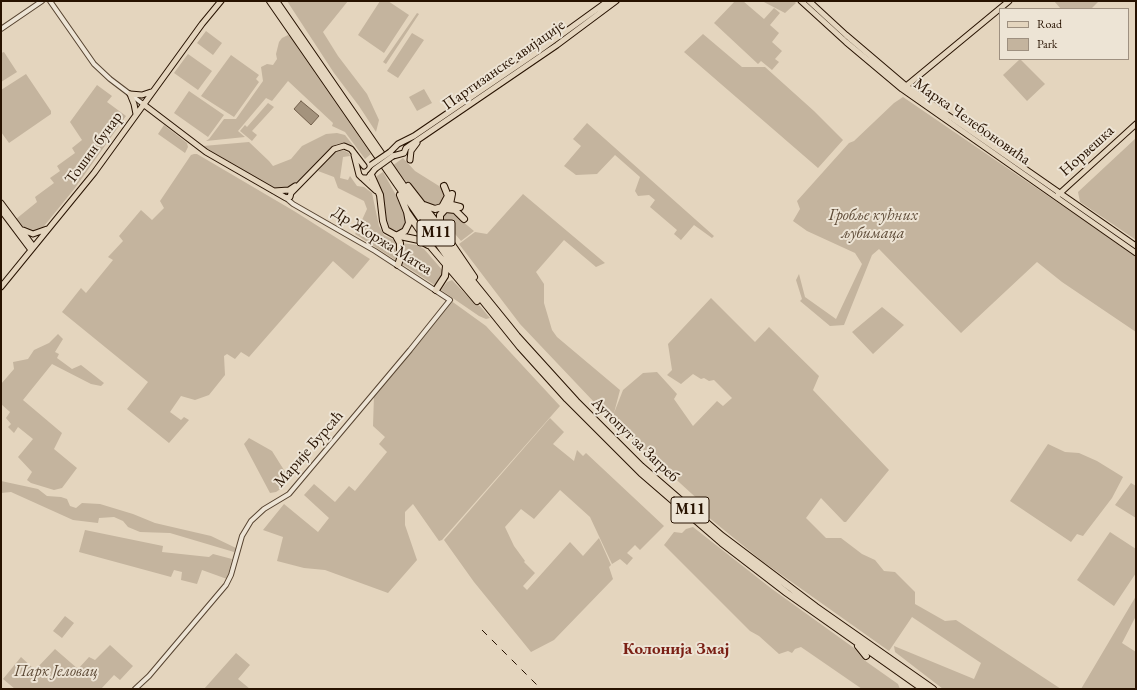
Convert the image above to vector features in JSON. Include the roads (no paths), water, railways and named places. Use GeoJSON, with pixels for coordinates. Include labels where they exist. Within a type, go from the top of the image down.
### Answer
{"type":"FeatureCollection","features":[{"type":"Feature","properties":{"kind":"highway","name":"M11"},"geometry":{"type":"LineString","coordinates":[[270,1],[302,43],[392,170]]}},
{"type":"Feature","properties":{"kind":"highway","name":"M11"},"geometry":{"type":"LineString","coordinates":[[276,1],[302,43],[396,184]]}},
{"type":"Feature","properties":{"kind":"highway"},"geometry":{"type":"LineString","coordinates":[[370,169],[380,196],[384,227],[388,232],[396,236],[419,240],[432,248]]}},
{"type":"Feature","properties":{"kind":"highway"},"geometry":{"type":"LineString","coordinates":[[392,170],[423,204],[440,227],[483,291],[483,294]]}},
{"type":"Feature","properties":{"kind":"highway","name":"Аутопут за Загреб"},"geometry":{"type":"LineString","coordinates":[[392,170],[483,294],[530,351],[576,401],[636,461],[683,503],[775,578],[933,689]]}},
{"type":"Feature","properties":{"kind":"highway"},"geometry":{"type":"LineString","coordinates":[[364,179],[374,187],[380,196]]}},
{"type":"Feature","properties":{"kind":"highway"},"geometry":{"type":"LineString","coordinates":[[396,184],[407,212],[432,248],[476,300],[485,306]]}},
{"type":"Feature","properties":{"kind":"highway","name":"Аутопут за Загреб"},"geometry":{"type":"LineString","coordinates":[[396,184],[446,255],[485,306],[567,399],[650,481],[744,560],[851,639],[923,689]]}},
{"type":"Feature","properties":{"kind":"highway"},"geometry":{"type":"LineString","coordinates":[[444,186],[448,196],[446,206]]}},
{"type":"Feature","properties":{"kind":"highway"},"geometry":{"type":"LineString","coordinates":[[440,227],[439,217],[452,194]]}},
{"type":"Feature","properties":{"kind":"highway"},"geometry":{"type":"LineString","coordinates":[[423,204],[432,208],[446,206],[460,207]]}},
{"type":"Feature","properties":{"kind":"highway"},"geometry":{"type":"LineString","coordinates":[[446,206],[453,209],[464,219]]}},
{"type":"Feature","properties":{"kind":"highway"},"geometry":{"type":"LineString","coordinates":[[396,236],[403,233],[408,227],[407,212]]}},
{"type":"Feature","properties":{"kind":"highway"},"geometry":{"type":"LineString","coordinates":[[396,236],[400,243],[400,259],[398,265]]}},
{"type":"Feature","properties":{"kind":"highway"},"geometry":{"type":"LineString","coordinates":[[444,280],[446,266]]}},
{"type":"Feature","properties":{"kind":"highway"},"geometry":{"type":"LineString","coordinates":[[436,290],[444,280],[450,277],[459,280]]}},
{"type":"Feature","properties":{"kind":"highway"},"geometry":{"type":"LineString","coordinates":[[851,639],[866,656]]}},
{"type":"Feature","properties":{"kind":"main road","name":"Тошин бунар"},"geometry":{"type":"LineString","coordinates":[[1,287],[94,173],[217,1]]}},
{"type":"Feature","properties":{"kind":"main road","name":"Тошин бунар"},"geometry":{"type":"LineString","coordinates":[[204,21],[221,1]]}},
{"type":"Feature","properties":{"kind":"main road","name":"Партизанске авијације"},"geometry":{"type":"LineString","coordinates":[[394,154],[397,144],[409,140],[608,1]]}},
{"type":"Feature","properties":{"kind":"main road","name":"Партизанске авијације"},"geometry":{"type":"LineString","coordinates":[[370,169],[394,154],[404,153],[406,148],[555,47],[616,1]]}},
{"type":"Feature","properties":{"kind":"main road","name":"Марка Челебоновића"},"geometry":{"type":"LineString","coordinates":[[801,1],[842,38],[904,88],[1058,195],[1136,246]]}},
{"type":"Feature","properties":{"kind":"main road","name":"Марка Челебоновића"},"geometry":{"type":"LineString","coordinates":[[809,1],[904,88]]}},
{"type":"Feature","properties":{"kind":"main road"},"geometry":{"type":"LineString","coordinates":[[1001,8],[1009,1]]}},
{"type":"Feature","properties":{"kind":"main road"},"geometry":{"type":"LineString","coordinates":[[904,88],[999,9]]}},
{"type":"Feature","properties":{"kind":"main road"},"geometry":{"type":"LineString","coordinates":[[151,93],[150,109],[136,114],[130,94],[140,95],[151,93]]}},
{"type":"Feature","properties":{"kind":"main road"},"geometry":{"type":"LineString","coordinates":[[143,104],[206,152],[273,191],[287,194],[300,184],[334,149],[344,146],[351,149],[370,169]]}},
{"type":"Feature","properties":{"kind":"main road","name":"Норвешка"},"geometry":{"type":"LineString","coordinates":[[1058,195],[1136,124]]}},
{"type":"Feature","properties":{"kind":"main road"},"geometry":{"type":"LineString","coordinates":[[410,160],[411,151],[420,139]]}},
{"type":"Feature","properties":{"kind":"main road"},"geometry":{"type":"LineString","coordinates":[[401,143],[406,148]]}},
{"type":"Feature","properties":{"kind":"main road"},"geometry":{"type":"LineString","coordinates":[[351,149],[356,158],[360,177],[364,179],[368,178],[370,169]]}},
{"type":"Feature","properties":{"kind":"main road"},"geometry":{"type":"LineString","coordinates":[[359,171],[370,169]]}},
{"type":"Feature","properties":{"kind":"main road","name":"Марка Челебоновића"},"geometry":{"type":"LineString","coordinates":[[1058,195],[1136,253]]}},
{"type":"Feature","properties":{"kind":"main road"},"geometry":{"type":"LineString","coordinates":[[1,203],[19,227],[32,248]]}},
{"type":"Feature","properties":{"kind":"main road"},"geometry":{"type":"LineString","coordinates":[[1,210],[32,248]]}},
{"type":"Feature","properties":{"kind":"main road"},"geometry":{"type":"LineString","coordinates":[[19,227],[27,233],[33,234],[50,227]]}},
{"type":"Feature","properties":{"kind":"street"},"geometry":{"type":"LineString","coordinates":[[1,29],[42,1]]}},
{"type":"Feature","properties":{"kind":"street"},"geometry":{"type":"LineString","coordinates":[[50,1],[91,60],[110,79],[143,104]]}},
{"type":"Feature","properties":{"kind":"street","name":"Др Жоржа Матеа"},"geometry":{"type":"LineString","coordinates":[[287,194],[300,207],[398,265],[450,300]]}},
{"type":"Feature","properties":{"kind":"street","name":"Марије Бурсаћ"},"geometry":{"type":"LineString","coordinates":[[135,689],[149,676],[228,581],[243,535],[254,518],[264,509],[289,494],[450,300]]}},
{"type":"Feature","properties":{"kind":"railway"},"geometry":{"type":"LineString","coordinates":[[482,630],[541,689]]}},
{"type":"Feature","properties":{"kind":"district","name":"Колонија Змај"},"geometry":{"type":"Point","coordinates":[676,649]}},
{"type":"Feature","properties":{"kind":"park label","name":"Гробље кућних љубимаца"},"geometry":{"type":"Point","coordinates":[873,225]}},
{"type":"Feature","properties":{"kind":"park label","name":"Парк Јеловац"},"geometry":{"type":"Point","coordinates":[56,672]}}]}
